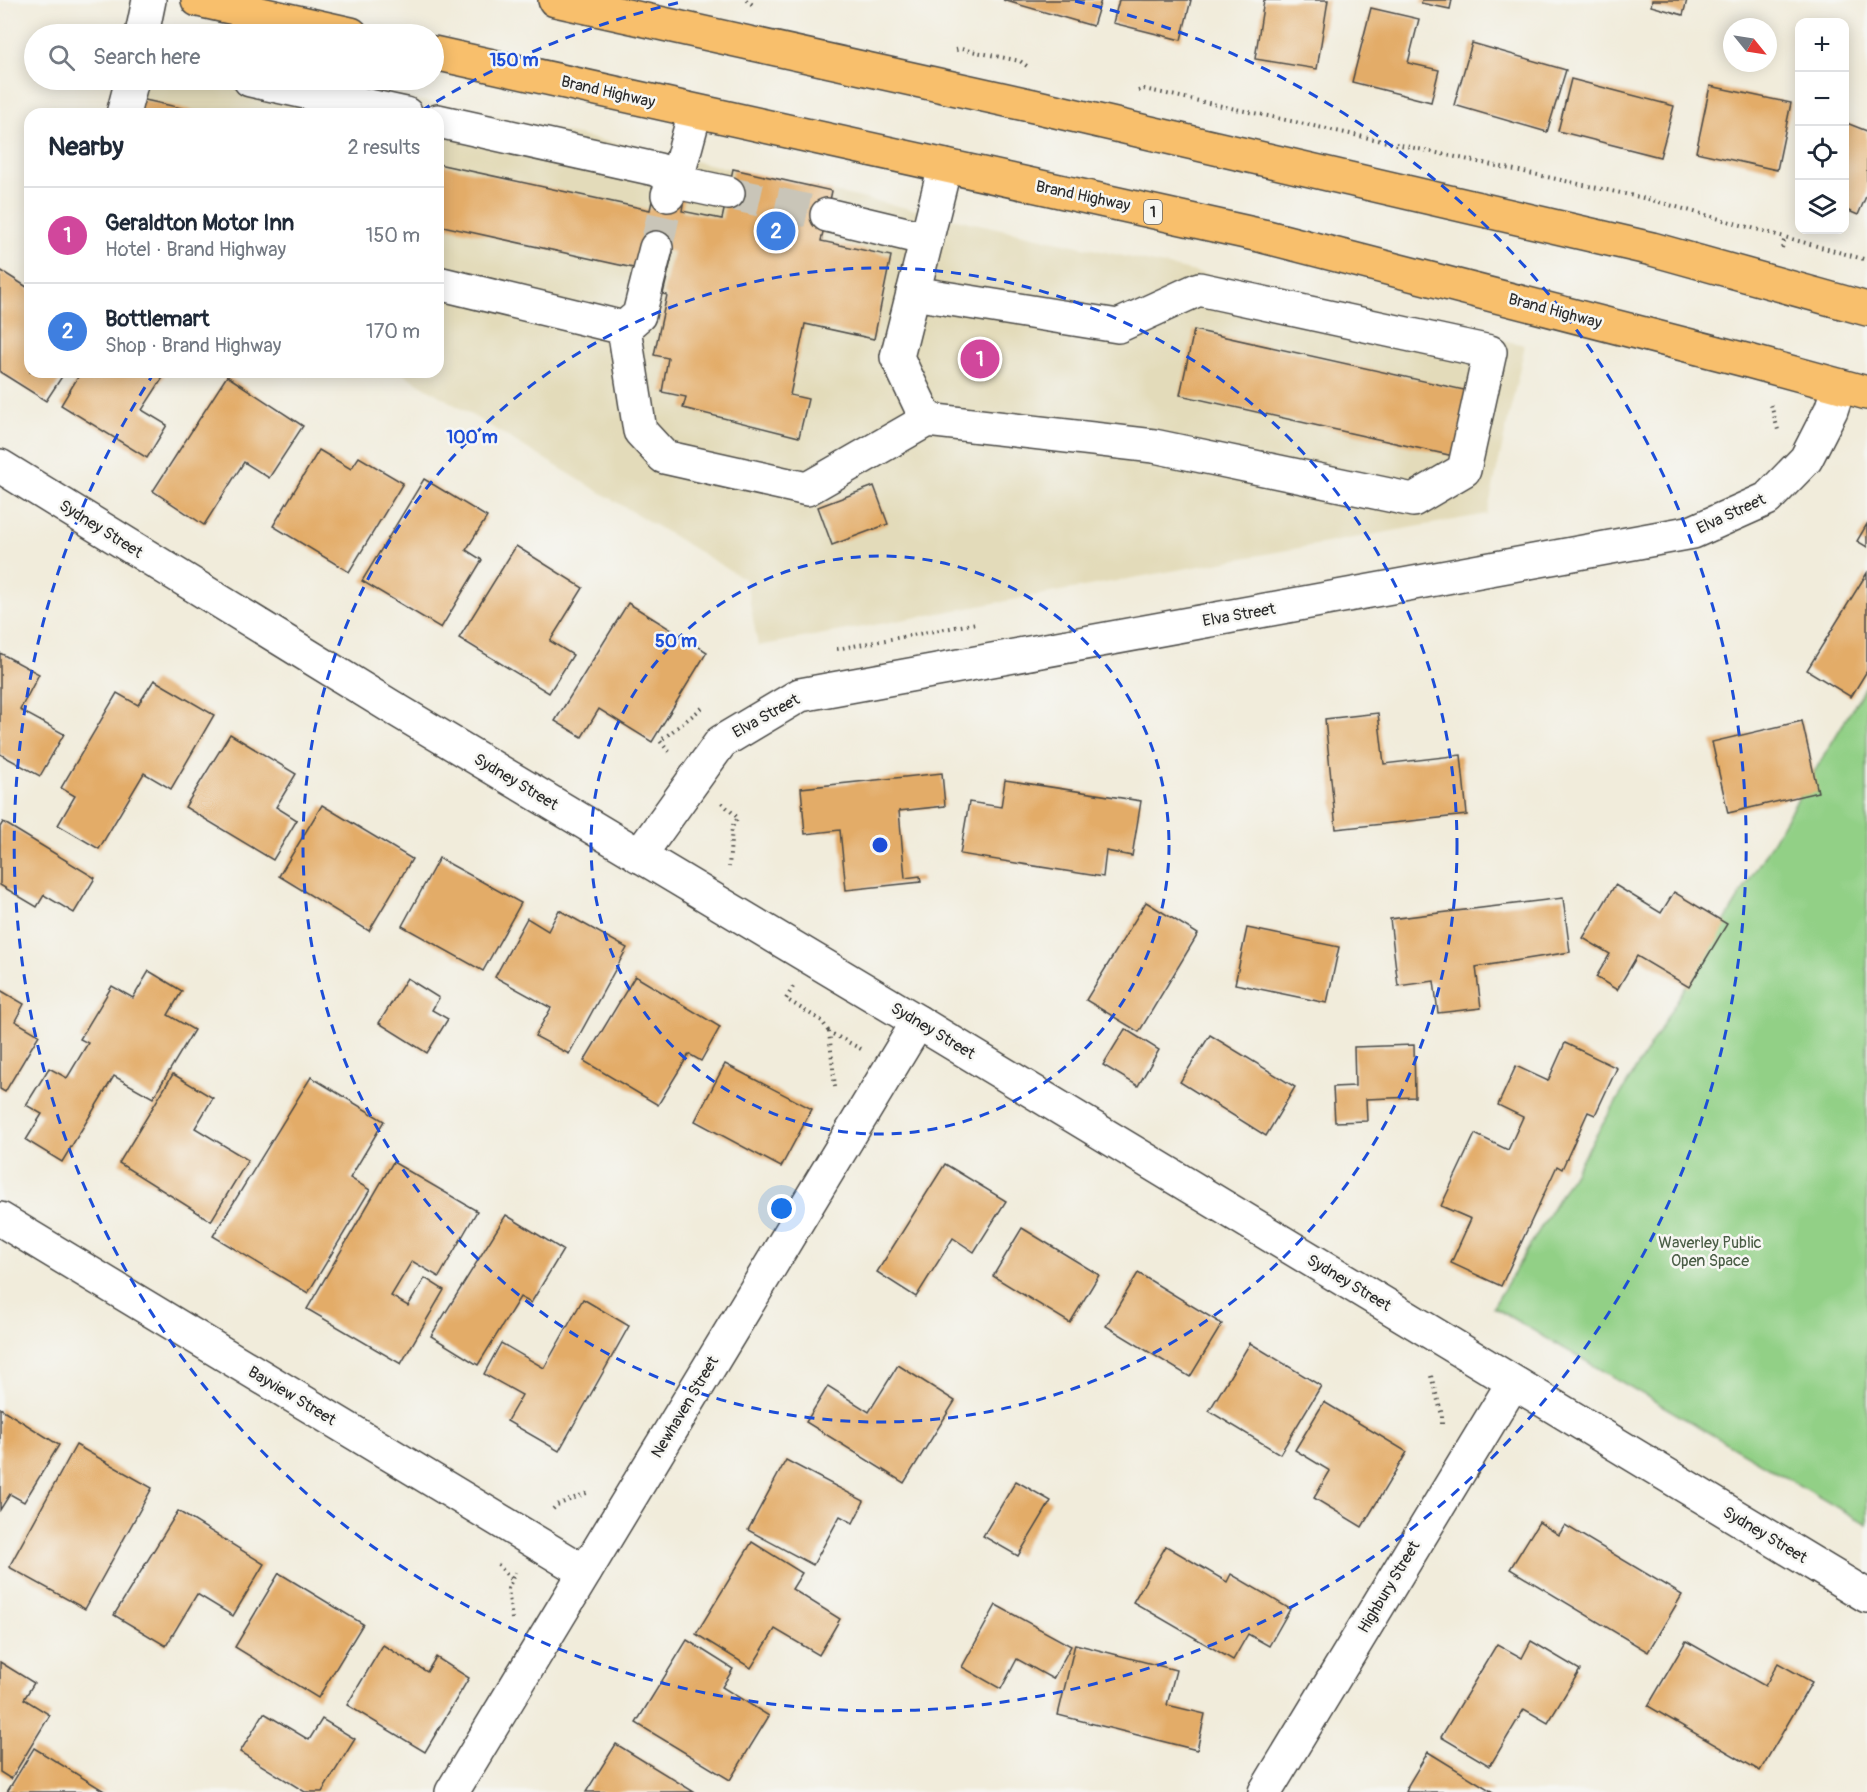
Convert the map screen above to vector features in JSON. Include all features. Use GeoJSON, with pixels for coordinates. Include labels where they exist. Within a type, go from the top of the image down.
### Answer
{"type":"FeatureCollection","features":[{"type":"Feature","properties":{"kind":"highway"},"geometry":{"type":"LineString","coordinates":[[198,0],[306,24]]}},
{"type":"Feature","properties":{"kind":"highway"},"geometry":{"type":"LineString","coordinates":[[556,0],[1061,112],[1652,249],[1867,309]]}},
{"type":"Feature","properties":{"kind":"highway","name":"Brand Highway"},"geometry":{"type":"LineString","coordinates":[[444,55],[1263,236],[1853,390]]}},
{"type":"Feature","properties":{"kind":"street"},"geometry":{"type":"LineString","coordinates":[[144,24],[149,0]]}},
{"type":"Feature","properties":{"kind":"street"},"geometry":{"type":"LineString","coordinates":[[125,108],[129,90]]}},
{"type":"Feature","properties":{"kind":"street"},"geometry":{"type":"LineString","coordinates":[[296,90],[378,108]]}},
{"type":"Feature","properties":{"kind":"street"},"geometry":{"type":"LineString","coordinates":[[672,188],[694,112]]}},
{"type":"Feature","properties":{"kind":"street"},"geometry":{"type":"LineString","coordinates":[[444,122],[659,170],[672,188],[728,193]]}},
{"type":"Feature","properties":{"kind":"street"},"geometry":{"type":"LineString","coordinates":[[927,420],[897,357],[945,166]]}},
{"type":"Feature","properties":{"kind":"street"},"geometry":{"type":"LineString","coordinates":[[827,215],[927,238]]}},
{"type":"Feature","properties":{"kind":"street"},"geometry":{"type":"LineString","coordinates":[[624,328],[639,315],[656,248]]}},
{"type":"Feature","properties":{"kind":"street"},"geometry":{"type":"LineString","coordinates":[[444,284],[624,328]]}},
{"type":"Feature","properties":{"kind":"street"},"geometry":{"type":"LineString","coordinates":[[624,328],[640,431],[664,457],[807,489],[927,420],[1154,446],[1413,500],[1464,470],[1490,352],[1199,288],[1118,326],[913,293]]}},
{"type":"Feature","properties":{"kind":"street","name":"Elva Street"},"geometry":{"type":"LineString","coordinates":[[639,856],[721,742],[800,696],[1694,532],[1767,499],[1806,459],[1831,410],[1853,390]]}},
{"type":"Feature","properties":{"kind":"street","name":"Sydney Street"},"geometry":{"type":"LineString","coordinates":[[0,466],[390,706],[918,1022],[1867,1596]]}},
{"type":"Feature","properties":{"kind":"street","name":"Newhaven Street"},"geometry":{"type":"LineString","coordinates":[[452,1792],[918,1022]]}},
{"type":"Feature","properties":{"kind":"street","name":"Bayview Street"},"geometry":{"type":"LineString","coordinates":[[0,1219],[585,1572]]}},
{"type":"Feature","properties":{"kind":"street","name":"Highbury Street"},"geometry":{"type":"LineString","coordinates":[[1265,1792],[1513,1383]]}},
{"type":"Feature","properties":{"kind":"path"},"geometry":{"type":"LineString","coordinates":[[796,1004],[822,1021],[829,1032]]}},
{"type":"Feature","properties":{"kind":"path"},"geometry":{"type":"LineString","coordinates":[[1429,1370],[1442,1415],[1442,1436]]}},
{"type":"Feature","properties":{"kind":"shaded area"},"geometry":{"type":"Polygon","coordinates":[[[121,90],[374,90],[1525,345],[1487,514],[758,646],[746,580],[410,378],[444,378],[444,108],[116,108],[121,90]]]}},
{"type":"Feature","properties":{"kind":"green space","name":"Waverley Public Open Space"},"geometry":{"type":"Polygon","coordinates":[[[1867,684],[1867,1525],[1493,1307],[1867,684]]]}},
{"type":"Feature","properties":{"kind":"building"},"geometry":{"type":"Polygon","coordinates":[[[1003,0],[1101,0],[1093,26],[1003,0]]]}},
{"type":"Feature","properties":{"kind":"building"},"geometry":{"type":"Polygon","coordinates":[[[1119,0],[1191,0],[1181,40],[1113,23],[1119,0]]]}},
{"type":"Feature","properties":{"kind":"building"},"geometry":{"type":"Polygon","coordinates":[[[1264,0],[1328,0],[1317,69],[1255,59],[1264,0]]]}},
{"type":"Feature","properties":{"kind":"building"},"geometry":{"type":"Polygon","coordinates":[[[1422,0],[1452,0],[1450,9],[1421,3],[1422,0]]]}},
{"type":"Feature","properties":{"kind":"building"},"geometry":{"type":"Polygon","coordinates":[[[1652,0],[1687,0],[1683,15],[1651,6],[1652,0]]]}},
{"type":"Feature","properties":{"kind":"building"},"geometry":{"type":"Polygon","coordinates":[[[1371,8],[1419,19],[1408,63],[1439,70],[1431,102],[1352,82],[1371,8]]]}},
{"type":"Feature","properties":{"kind":"building"},"geometry":{"type":"Polygon","coordinates":[[[1472,43],[1566,70],[1547,132],[1454,105],[1472,43]]]}},
{"type":"Feature","properties":{"kind":"building"},"geometry":{"type":"Polygon","coordinates":[[[1571,79],[1674,106],[1660,157],[1558,131],[1571,79]]]}},
{"type":"Feature","properties":{"kind":"building"},"geometry":{"type":"Polygon","coordinates":[[[1710,86],[1791,103],[1777,170],[1696,152],[1710,86]]]}},
{"type":"Feature","properties":{"kind":"building"},"geometry":{"type":"Polygon","coordinates":[[[136,98],[181,108],[134,108],[136,98]]]}},
{"type":"Feature","properties":{"kind":"building"},"geometry":{"type":"Polygon","coordinates":[[[1849,124],[1867,131],[1867,194],[1858,215],[1849,211],[1849,124]]]}},
{"type":"Feature","properties":{"kind":"building"},"geometry":{"type":"Polygon","coordinates":[[[444,165],[650,210],[654,192],[684,198],[682,211],[722,219],[733,169],[832,191],[821,241],[891,256],[874,339],[805,324],[790,395],[808,399],[799,437],[683,408],[686,397],[662,392],[668,358],[654,355],[667,295],[663,294],[673,252],[643,244],[638,269],[444,226],[444,165]]]}},
{"type":"Feature","properties":{"kind":"building"},"geometry":{"type":"Polygon","coordinates":[[[0,270],[24,285],[24,378],[61,378],[46,401],[0,372],[0,270]]]}},
{"type":"Feature","properties":{"kind":"building"},"geometry":{"type":"Polygon","coordinates":[[[1194,330],[1473,392],[1458,457],[1180,395],[1194,330]]]}},
{"type":"Feature","properties":{"kind":"building"},"geometry":{"type":"Polygon","coordinates":[[[77,378],[163,378],[142,410],[167,425],[147,458],[61,405],[77,378]]]}},
{"type":"Feature","properties":{"kind":"building"},"geometry":{"type":"Polygon","coordinates":[[[226,378],[230,378],[303,426],[269,478],[244,462],[204,525],[153,491],[226,378]]]}},
{"type":"Feature","properties":{"kind":"building"},"geometry":{"type":"Polygon","coordinates":[[[319,450],[351,469],[359,457],[403,483],[349,572],[273,526],[319,450]]]}},
{"type":"Feature","properties":{"kind":"building"},"geometry":{"type":"Polygon","coordinates":[[[424,479],[487,517],[466,550],[482,560],[441,628],[362,581],[424,479]]]}},
{"type":"Feature","properties":{"kind":"building"},"geometry":{"type":"Polygon","coordinates":[[[874,486],[888,524],[832,545],[818,507],[874,486]]]}},
{"type":"Feature","properties":{"kind":"building"},"geometry":{"type":"Polygon","coordinates":[[[1867,524],[1867,547],[1857,541],[1867,524]]]}},
{"type":"Feature","properties":{"kind":"building"},"geometry":{"type":"Polygon","coordinates":[[[516,546],[583,588],[550,641],[573,655],[549,693],[459,638],[516,546]]]}},
{"type":"Feature","properties":{"kind":"building"},"geometry":{"type":"Polygon","coordinates":[[[1867,573],[1867,671],[1851,697],[1807,670],[1867,573]]]}},
{"type":"Feature","properties":{"kind":"building"},"geometry":{"type":"Polygon","coordinates":[[[628,603],[707,652],[652,742],[599,709],[582,737],[555,721],[628,603]]]}},
{"type":"Feature","properties":{"kind":"building"},"geometry":{"type":"Polygon","coordinates":[[[0,653],[39,674],[20,710],[64,734],[40,776],[0,754],[0,653]]]}},
{"type":"Feature","properties":{"kind":"building"},"geometry":{"type":"Polygon","coordinates":[[[154,680],[214,715],[171,789],[144,773],[99,849],[58,825],[75,796],[61,788],[117,693],[138,705],[154,680]]]}},
{"type":"Feature","properties":{"kind":"building"},"geometry":{"type":"Polygon","coordinates":[[[1378,713],[1384,764],[1461,755],[1467,815],[1336,829],[1325,719],[1378,713]]]}},
{"type":"Feature","properties":{"kind":"building"},"geometry":{"type":"Polygon","coordinates":[[[1802,721],[1818,792],[1728,813],[1712,742],[1802,721]]]}},
{"type":"Feature","properties":{"kind":"building"},"geometry":{"type":"Polygon","coordinates":[[[230,734],[296,774],[276,807],[297,820],[273,860],[185,807],[230,734]]]}},
{"type":"Feature","properties":{"kind":"building"},"geometry":{"type":"Polygon","coordinates":[[[942,773],[945,806],[899,811],[905,878],[920,876],[921,882],[846,890],[840,830],[805,834],[801,788],[942,773]]]}},
{"type":"Feature","properties":{"kind":"building"},"geometry":{"type":"Polygon","coordinates":[[[1005,780],[1141,801],[1132,856],[1106,851],[1103,877],[960,854],[969,802],[1001,807],[1005,780]]]}},
{"type":"Feature","properties":{"kind":"building"},"geometry":{"type":"Polygon","coordinates":[[[322,805],[412,859],[369,931],[279,876],[322,805]]]}},
{"type":"Feature","properties":{"kind":"building"},"geometry":{"type":"Polygon","coordinates":[[[3,822],[95,878],[74,913],[44,895],[37,907],[0,885],[0,827],[3,822]]]}},
{"type":"Feature","properties":{"kind":"building"},"geometry":{"type":"Polygon","coordinates":[[[439,858],[521,903],[483,971],[402,926],[439,858]]]}},
{"type":"Feature","properties":{"kind":"building"},"geometry":{"type":"Polygon","coordinates":[[[1615,885],[1661,913],[1674,892],[1727,924],[1689,987],[1637,956],[1617,990],[1596,977],[1610,954],[1583,938],[1615,885]]]}},
{"type":"Feature","properties":{"kind":"building"},"geometry":{"type":"Polygon","coordinates":[[[1563,898],[1570,952],[1476,967],[1481,1008],[1438,1013],[1434,981],[1398,986],[1390,919],[1563,898]]]}},
{"type":"Feature","properties":{"kind":"building"},"geometry":{"type":"Polygon","coordinates":[[[1146,902],[1198,934],[1139,1032],[1086,1000],[1146,902]]]}},
{"type":"Feature","properties":{"kind":"building"},"geometry":{"type":"Polygon","coordinates":[[[559,910],[627,948],[569,1054],[535,1036],[551,1008],[495,977],[527,918],[548,931],[559,910]]]}},
{"type":"Feature","properties":{"kind":"building"},"geometry":{"type":"Polygon","coordinates":[[[1247,928],[1339,947],[1327,1003],[1235,984],[1247,928]]]}},
{"type":"Feature","properties":{"kind":"building"},"geometry":{"type":"Polygon","coordinates":[[[149,971],[182,991],[168,1015],[194,1030],[153,1098],[114,1076],[62,1162],[26,1140],[42,1114],[26,1105],[49,1068],[67,1078],[88,1043],[80,1039],[112,986],[133,998],[149,971]]]}},
{"type":"Feature","properties":{"kind":"building"},"geometry":{"type":"Polygon","coordinates":[[[635,976],[720,1027],[701,1061],[689,1054],[658,1105],[584,1061],[635,976]]]}},
{"type":"Feature","properties":{"kind":"building"},"geometry":{"type":"Polygon","coordinates":[[[407,978],[439,998],[432,1010],[448,1019],[427,1053],[379,1023],[407,978]]]}},
{"type":"Feature","properties":{"kind":"building"},"geometry":{"type":"Polygon","coordinates":[[[0,990],[24,1004],[15,1021],[39,1035],[5,1092],[0,1089],[0,990]]]}},
{"type":"Feature","properties":{"kind":"building"},"geometry":{"type":"Polygon","coordinates":[[[1125,1029],[1159,1050],[1138,1086],[1103,1065],[1125,1029]]]}},
{"type":"Feature","properties":{"kind":"building"},"geometry":{"type":"Polygon","coordinates":[[[1210,1035],[1295,1087],[1266,1136],[1180,1082],[1210,1035]]]}},
{"type":"Feature","properties":{"kind":"building"},"geometry":{"type":"Polygon","coordinates":[[[1565,1043],[1617,1068],[1595,1115],[1588,1112],[1562,1169],[1557,1166],[1501,1286],[1451,1263],[1471,1219],[1441,1206],[1475,1134],[1508,1150],[1523,1117],[1498,1105],[1516,1066],[1548,1081],[1565,1043]]]}},
{"type":"Feature","properties":{"kind":"building"},"geometry":{"type":"Polygon","coordinates":[[[1414,1045],[1415,1097],[1366,1099],[1367,1121],[1335,1122],[1333,1087],[1355,1086],[1354,1047],[1414,1045]]]}},
{"type":"Feature","properties":{"kind":"building"},"geometry":{"type":"Polygon","coordinates":[[[725,1064],[812,1109],[781,1167],[695,1121],[725,1064]]]}},
{"type":"Feature","properties":{"kind":"building"},"geometry":{"type":"Polygon","coordinates":[[[173,1074],[213,1098],[195,1128],[248,1160],[211,1221],[119,1163],[173,1074]]]}},
{"type":"Feature","properties":{"kind":"building"},"geometry":{"type":"Polygon","coordinates":[[[311,1077],[384,1121],[350,1178],[370,1190],[308,1293],[213,1236],[311,1077]]]}},
{"type":"Feature","properties":{"kind":"building"},"geometry":{"type":"Polygon","coordinates":[[[393,1162],[477,1211],[439,1277],[412,1261],[391,1296],[408,1306],[425,1278],[444,1290],[401,1364],[307,1309],[393,1162]]]}},
{"type":"Feature","properties":{"kind":"building"},"geometry":{"type":"Polygon","coordinates":[[[945,1164],[1006,1201],[974,1252],[953,1238],[916,1297],[877,1272],[945,1164]]]}},
{"type":"Feature","properties":{"kind":"building"},"geometry":{"type":"Polygon","coordinates":[[[506,1215],[563,1250],[531,1303],[520,1297],[478,1365],[431,1336],[506,1215]]]}},
{"type":"Feature","properties":{"kind":"building"},"geometry":{"type":"Polygon","coordinates":[[[1022,1228],[1099,1275],[1070,1323],[993,1276],[1022,1228]]]}},
{"type":"Feature","properties":{"kind":"building"},"geometry":{"type":"Polygon","coordinates":[[[1138,1273],[1222,1324],[1190,1377],[1106,1326],[1138,1273]]]}},
{"type":"Feature","properties":{"kind":"building"},"geometry":{"type":"Polygon","coordinates":[[[583,1299],[629,1326],[559,1451],[507,1421],[522,1395],[484,1374],[501,1343],[544,1368],[583,1299]]]}},
{"type":"Feature","properties":{"kind":"building"},"geometry":{"type":"Polygon","coordinates":[[[1250,1343],[1321,1386],[1280,1454],[1209,1411],[1250,1343]]]}},
{"type":"Feature","properties":{"kind":"building"},"geometry":{"type":"Polygon","coordinates":[[[898,1365],[955,1401],[904,1483],[806,1422],[828,1386],[869,1412],[898,1365]]]}},
{"type":"Feature","properties":{"kind":"building"},"geometry":{"type":"Polygon","coordinates":[[[1324,1402],[1407,1452],[1362,1527],[1314,1498],[1330,1471],[1295,1450],[1324,1402]]]}},
{"type":"Feature","properties":{"kind":"building"},"geometry":{"type":"Polygon","coordinates":[[[0,1408],[59,1445],[24,1502],[10,1494],[0,1510],[0,1408]]]}},
{"type":"Feature","properties":{"kind":"building"},"geometry":{"type":"Polygon","coordinates":[[[76,1445],[152,1488],[85,1609],[9,1567],[76,1445]]]}},
{"type":"Feature","properties":{"kind":"building"},"geometry":{"type":"Polygon","coordinates":[[[786,1460],[864,1501],[853,1523],[840,1516],[813,1565],[748,1530],[786,1460]]]}},
{"type":"Feature","properties":{"kind":"building"},"geometry":{"type":"Polygon","coordinates":[[[1016,1481],[1051,1501],[1018,1556],[983,1536],[1016,1481]]]}},
{"type":"Feature","properties":{"kind":"building"},"geometry":{"type":"Polygon","coordinates":[[[178,1511],[264,1564],[233,1616],[197,1594],[166,1646],[114,1615],[178,1511]]]}},
{"type":"Feature","properties":{"kind":"building"},"geometry":{"type":"Polygon","coordinates":[[[1539,1522],[1559,1535],[1565,1525],[1682,1595],[1648,1652],[1510,1569],[1539,1522]]]}},
{"type":"Feature","properties":{"kind":"building"},"geometry":{"type":"Polygon","coordinates":[[[752,1542],[802,1573],[792,1589],[840,1619],[819,1655],[775,1629],[751,1668],[696,1634],[752,1542]]]}},
{"type":"Feature","properties":{"kind":"building"},"geometry":{"type":"Polygon","coordinates":[[[1166,1546],[1227,1582],[1231,1574],[1290,1609],[1269,1646],[1248,1634],[1233,1660],[1133,1602],[1166,1546]]]}},
{"type":"Feature","properties":{"kind":"building"},"geometry":{"type":"Polygon","coordinates":[[[279,1573],[363,1624],[318,1698],[235,1647],[279,1573]]]}},
{"type":"Feature","properties":{"kind":"building"},"geometry":{"type":"Polygon","coordinates":[[[996,1605],[1071,1646],[1053,1679],[1017,1659],[1001,1689],[962,1667],[996,1605]]]}},
{"type":"Feature","properties":{"kind":"building"},"geometry":{"type":"Polygon","coordinates":[[[687,1640],[733,1669],[722,1687],[769,1716],[730,1780],[636,1723],[687,1640]]]}},
{"type":"Feature","properties":{"kind":"building"},"geometry":{"type":"Polygon","coordinates":[[[1531,1641],[1580,1670],[1548,1723],[1524,1709],[1490,1766],[1441,1737],[1497,1644],[1522,1658],[1531,1641]]]}},
{"type":"Feature","properties":{"kind":"building"},"geometry":{"type":"Polygon","coordinates":[[[1686,1641],[1765,1686],[1778,1663],[1812,1682],[1760,1771],[1648,1706],[1686,1641]]]}},
{"type":"Feature","properties":{"kind":"building"},"geometry":{"type":"Polygon","coordinates":[[[1075,1644],[1176,1670],[1167,1705],[1205,1714],[1197,1750],[1058,1715],[1075,1644]]]}},
{"type":"Feature","properties":{"kind":"building"},"geometry":{"type":"Polygon","coordinates":[[[383,1645],[427,1672],[436,1657],[469,1678],[425,1752],[347,1705],[383,1645]]]}},
{"type":"Feature","properties":{"kind":"building"},"geometry":{"type":"Polygon","coordinates":[[[0,1662],[34,1683],[24,1699],[50,1715],[11,1779],[0,1772],[0,1662]]]}},
{"type":"Feature","properties":{"kind":"building"},"geometry":{"type":"Polygon","coordinates":[[[264,1713],[309,1740],[322,1719],[355,1739],[322,1792],[305,1792],[240,1752],[264,1713]]]}},
{"type":"Feature","properties":{"kind":"building"},"geometry":{"type":"Polygon","coordinates":[[[616,1744],[694,1792],[586,1792],[616,1744]]]}},
{"type":"Feature","properties":{"kind":"building"},"geometry":{"type":"Polygon","coordinates":[[[34,1748],[106,1792],[7,1792],[34,1748]]]}},
{"type":"Feature","properties":{"kind":"building"},"geometry":{"type":"Polygon","coordinates":[[[1428,1752],[1493,1792],[1406,1792],[1428,1752]]]}},
{"type":"Feature","properties":{"kind":"tunnel"},"geometry":{"type":"LineString","coordinates":[[728,193],[827,215]]}},
{"type":"Feature","properties":{"kind":"tunnel"},"geometry":{"type":"LineString","coordinates":[[656,248],[668,195]]}},
{"type":"Feature","properties":{"kind":"place","name":"Bottlemart"},"geometry":{"type":"Point","coordinates":[776,231]}},
{"type":"Feature","properties":{"kind":"place","name":"Geraldton Motor Inn"},"geometry":{"type":"Point","coordinates":[980,359]}}]}
